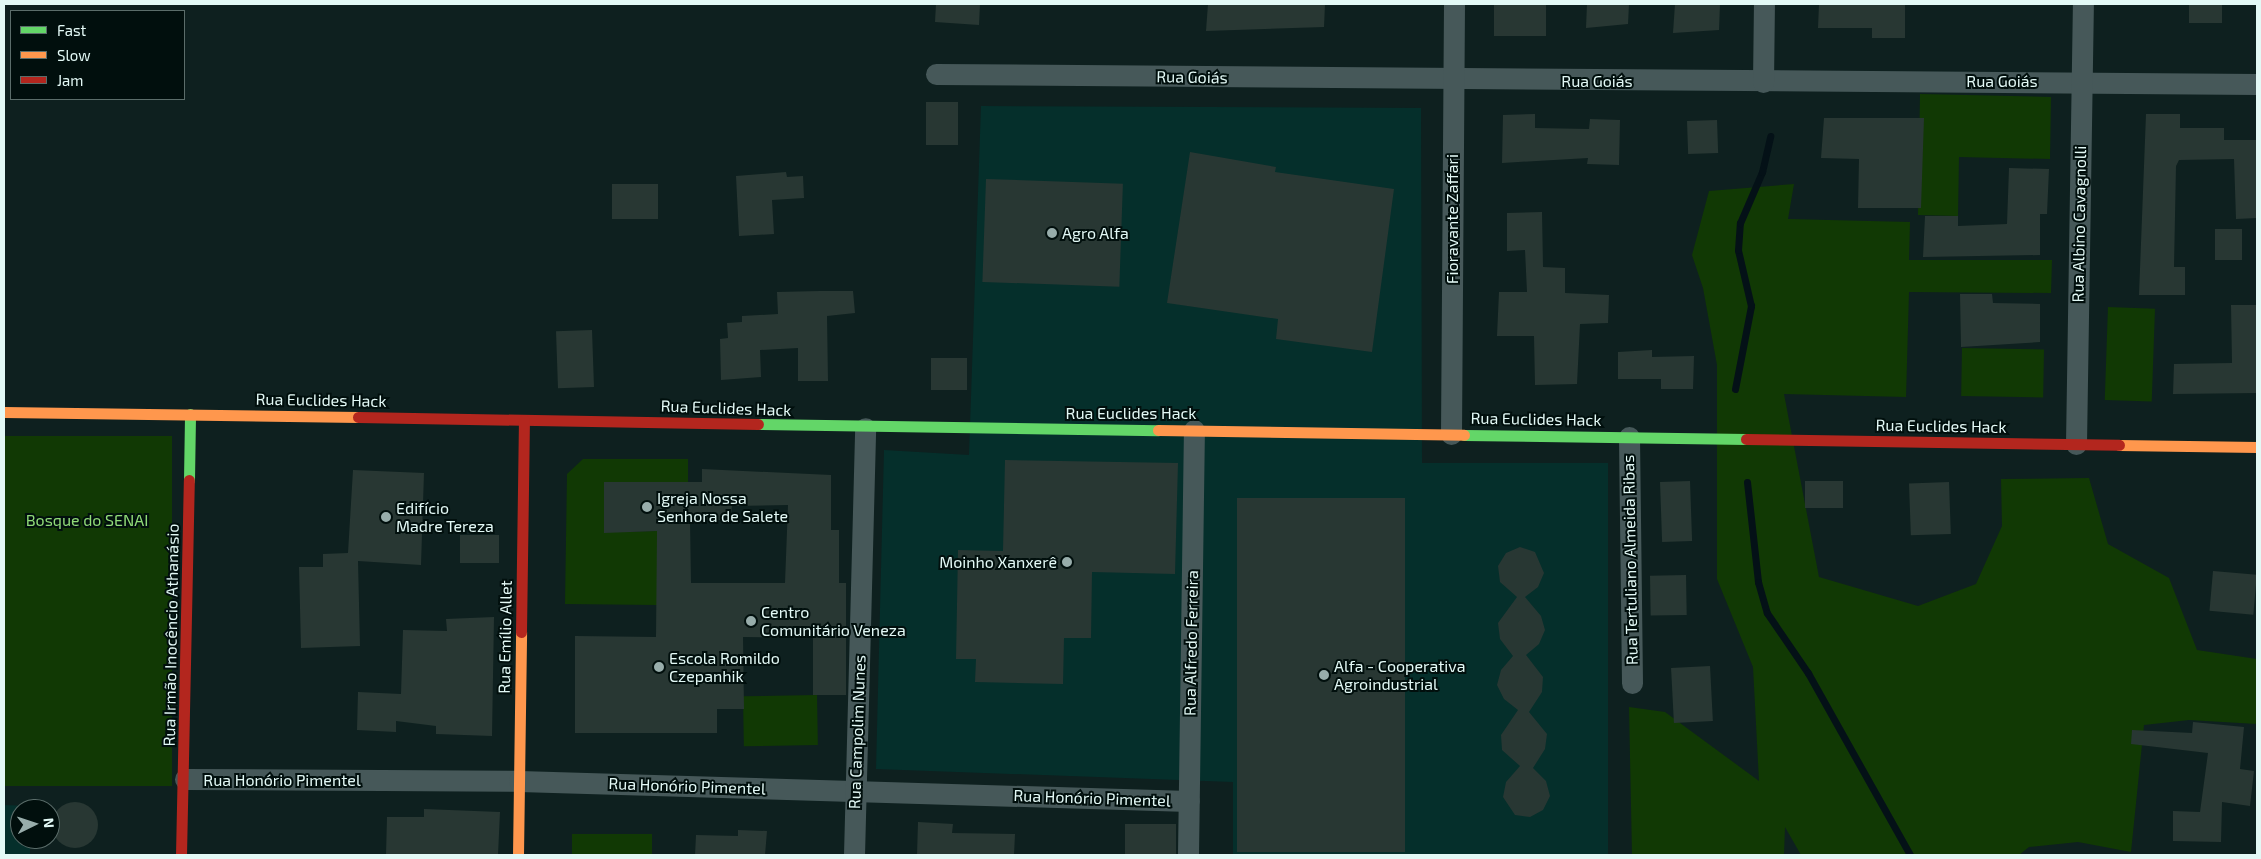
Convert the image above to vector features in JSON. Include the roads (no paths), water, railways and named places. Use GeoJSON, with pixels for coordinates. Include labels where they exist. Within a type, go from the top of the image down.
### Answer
{"type":"FeatureCollection","features":[{"type":"Feature","properties":{"kind":"main road","name":"Rua Euclides Hack"},"geometry":{"type":"LineString","coordinates":[[4,412],[524,420],[865,428],[1194,430],[2257,447]]}},
{"type":"Feature","properties":{"kind":"main road","name":"Rua Irmão Inocêncio Athanásio"},"geometry":{"type":"LineString","coordinates":[[181,855],[185,779],[190,414]]}},
{"type":"Feature","properties":{"kind":"main road","name":"Rua Emílio Allet"},"geometry":{"type":"LineString","coordinates":[[518,855],[524,420]]}},
{"type":"Feature","properties":{"kind":"street","name":"Fioravante Zaffari"},"geometry":{"type":"LineString","coordinates":[[1451,434],[1454,4]]}},
{"type":"Feature","properties":{"kind":"street"},"geometry":{"type":"LineString","coordinates":[[1763,82],[1764,4]]}},
{"type":"Feature","properties":{"kind":"street","name":"Rua Albino Cavagnolli"},"geometry":{"type":"LineString","coordinates":[[2076,444],[2083,4]]}},
{"type":"Feature","properties":{"kind":"street","name":"Rua Goiás"},"geometry":{"type":"LineString","coordinates":[[936,74],[1452,80],[1763,82],[2081,81],[2257,84]]}},
{"type":"Feature","properties":{"kind":"street","name":"Rua Campolim Nunes"},"geometry":{"type":"LineString","coordinates":[[854,855],[865,428]]}},
{"type":"Feature","properties":{"kind":"street","name":"Rua Alfredo Ferreira"},"geometry":{"type":"LineString","coordinates":[[1188,855],[1194,430]]}},
{"type":"Feature","properties":{"kind":"street","name":"Rua Tertuliano Almeida Ribas"},"geometry":{"type":"LineString","coordinates":[[1629,437],[1632,683]]}},
{"type":"Feature","properties":{"kind":"street","name":"Rua Honório Pimentel"},"geometry":{"type":"LineString","coordinates":[[185,779],[519,781],[1190,801]]}},
{"type":"Feature","properties":{"kind":"waterway"},"geometry":{"type":"LineString","coordinates":[[1735,389],[1751,306],[1738,250],[1740,223],[1762,172],[1770,136]]}},
{"type":"Feature","properties":{"kind":"waterway"},"geometry":{"type":"LineString","coordinates":[[1747,482],[1758,582],[1767,613],[1808,673],[1910,855]]}},
{"type":"Feature","properties":{"kind":"place","name":"Agro Alfa"},"geometry":{"type":"Point","coordinates":[1052,233]}},
{"type":"Feature","properties":{"kind":"place","name":"Igreja Nossa Senhora de Salete"},"geometry":{"type":"Point","coordinates":[647,507]}},
{"type":"Feature","properties":{"kind":"place","name":"Edifício Madre Tereza"},"geometry":{"type":"Point","coordinates":[386,517]}},
{"type":"Feature","properties":{"kind":"place","name":"Moinho Xanxerê"},"geometry":{"type":"Point","coordinates":[1067,562]}},
{"type":"Feature","properties":{"kind":"place","name":"Centro Comunitário Veneza"},"geometry":{"type":"Point","coordinates":[751,621]}},
{"type":"Feature","properties":{"kind":"place","name":"Escola Romildo Czepanhik"},"geometry":{"type":"Point","coordinates":[659,667]}},
{"type":"Feature","properties":{"kind":"place","name":"Alfa - Cooperativa Agroindustrial"},"geometry":{"type":"Point","coordinates":[1324,675]}},
{"type":"Feature","properties":{"kind":"park label","name":"Bosque do SENAI"},"geometry":{"type":"Point","coordinates":[87,520]}}]}
